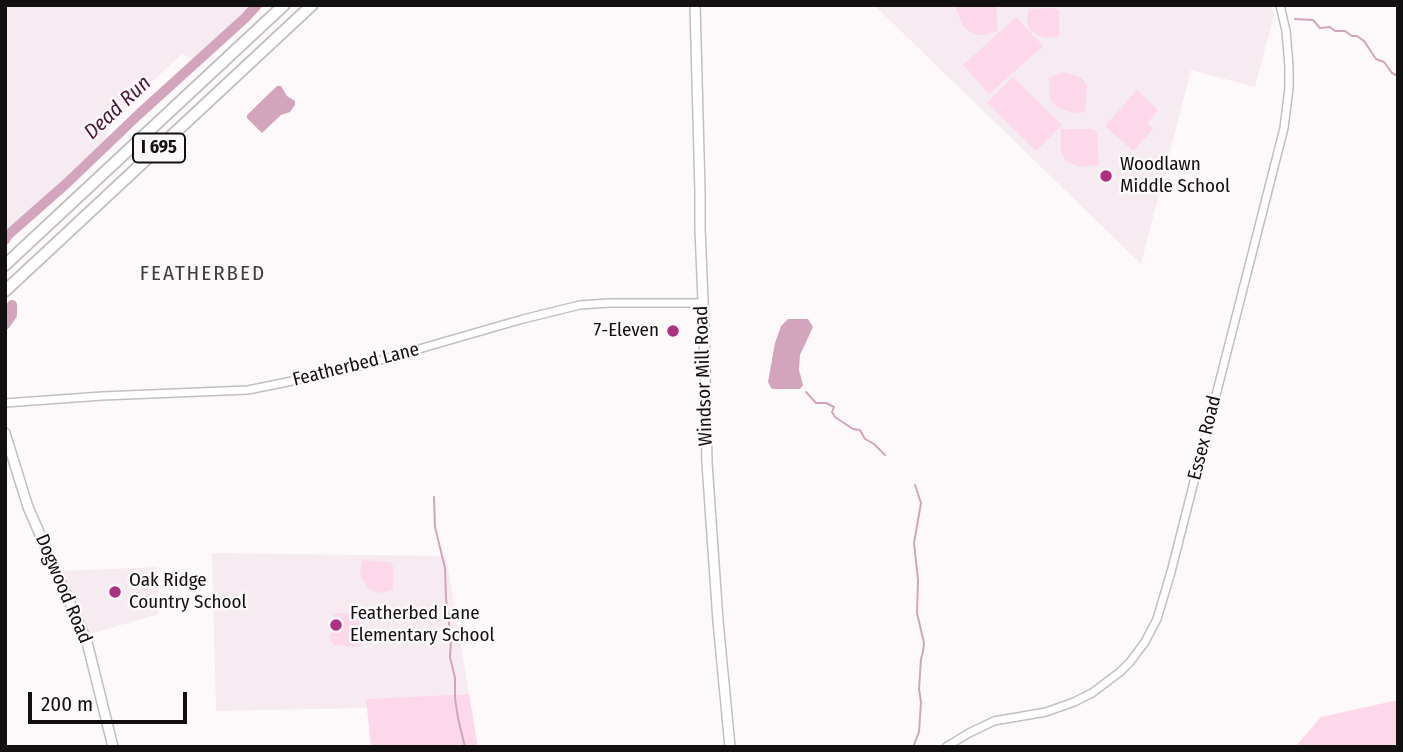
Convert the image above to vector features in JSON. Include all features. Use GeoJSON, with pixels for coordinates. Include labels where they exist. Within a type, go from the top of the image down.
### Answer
{"type":"FeatureCollection","features":[{"type":"Feature","properties":{"kind":"highway","name":"I 695"},"geometry":{"type":"LineString","coordinates":[[5,265],[284,5]]}},
{"type":"Feature","properties":{"kind":"highway","name":"I 695"},"geometry":{"type":"LineString","coordinates":[[5,291],[312,5]]}},
{"type":"Feature","properties":{"kind":"main road","name":"Windsor Mill Road"},"geometry":{"type":"LineString","coordinates":[[695,5],[708,472],[730,747]]}},
{"type":"Feature","properties":{"kind":"main road","name":"Dogwood Road"},"geometry":{"type":"LineString","coordinates":[[5,433],[28,507],[86,642],[113,747]]}},
{"type":"Feature","properties":{"kind":"street","name":"Essex Road"},"geometry":{"type":"LineString","coordinates":[[946,747],[994,721],[1054,709],[1092,693],[1129,662],[1157,619],[1284,128],[1290,88],[1286,31],[1280,5]]}},
{"type":"Feature","properties":{"kind":"street","name":"Featherbed Lane"},"geometry":{"type":"LineString","coordinates":[[5,403],[248,390],[346,370],[580,305],[702,303]]}},
{"type":"Feature","properties":{"kind":"shaded area"},"geometry":{"type":"Polygon","coordinates":[[[5,5],[252,5],[194,60],[182,54],[114,117],[102,145],[5,236],[5,5]]]}},
{"type":"Feature","properties":{"kind":"shaded area","name":"Woodlawn Middle School"},"geometry":{"type":"Polygon","coordinates":[[[874,5],[1271,5],[1274,15],[1255,87],[1191,70],[1141,264],[874,5]]]}},
{"type":"Feature","properties":{"kind":"shaded area"},"geometry":{"type":"Polygon","coordinates":[[[956,5],[996,5],[998,31],[985,35],[970,32],[963,26],[956,5]]]}},
{"type":"Feature","properties":{"kind":"shaded area"},"geometry":{"type":"Polygon","coordinates":[[[1055,8],[1060,12],[1059,36],[1039,36],[1030,30],[1027,23],[1028,9],[1055,8]]]}},
{"type":"Feature","properties":{"kind":"shaded area"},"geometry":{"type":"Polygon","coordinates":[[[1016,17],[1043,46],[989,94],[963,65],[1016,17]]]}},
{"type":"Feature","properties":{"kind":"shaded area"},"geometry":{"type":"Polygon","coordinates":[[[1064,72],[1081,77],[1087,85],[1085,112],[1074,113],[1060,109],[1049,96],[1049,78],[1064,72]]]}},
{"type":"Feature","properties":{"kind":"shaded area"},"geometry":{"type":"Polygon","coordinates":[[[1013,77],[1062,125],[1036,151],[987,103],[1013,77]]]}},
{"type":"Feature","properties":{"kind":"shaded area"},"geometry":{"type":"Polygon","coordinates":[[[277,86],[281,86],[287,96],[295,101],[295,105],[290,112],[281,115],[262,133],[247,115],[277,86]]]}},
{"type":"Feature","properties":{"kind":"shaded area"},"geometry":{"type":"Polygon","coordinates":[[[1137,90],[1158,110],[1147,123],[1153,129],[1133,151],[1105,126],[1137,90]]]}},
{"type":"Feature","properties":{"kind":"shaded area"},"geometry":{"type":"Polygon","coordinates":[[[1061,129],[1092,129],[1097,133],[1099,165],[1079,167],[1066,161],[1060,147],[1061,129]]]}},
{"type":"Feature","properties":{"kind":"shaded area"},"geometry":{"type":"Polygon","coordinates":[[[788,319],[808,319],[813,327],[800,355],[799,370],[803,385],[800,389],[774,389],[768,382],[775,343],[781,326],[788,319]]]}},
{"type":"Feature","properties":{"kind":"shaded area","name":"Featherbed Lane Elementary School"},"geometry":{"type":"Polygon","coordinates":[[[212,553],[446,556],[469,694],[367,699],[367,708],[216,711],[212,553]]]}},
{"type":"Feature","properties":{"kind":"shaded area"},"geometry":{"type":"Polygon","coordinates":[[[362,560],[390,562],[393,566],[393,590],[378,593],[369,589],[360,576],[362,560]]]}},
{"type":"Feature","properties":{"kind":"shaded area","name":"Oak Ridge Country School"},"geometry":{"type":"Polygon","coordinates":[[[157,567],[159,614],[90,634],[61,571],[157,567]]]}},
{"type":"Feature","properties":{"kind":"shaded area"},"geometry":{"type":"Polygon","coordinates":[[[333,613],[349,613],[359,620],[363,633],[359,647],[334,645],[330,640],[333,613]]]}},
{"type":"Feature","properties":{"kind":"shaded area"},"geometry":{"type":"Polygon","coordinates":[[[469,694],[478,747],[371,747],[366,699],[469,694]]]}},
{"type":"Feature","properties":{"kind":"shaded area"},"geometry":{"type":"Polygon","coordinates":[[[1398,700],[1398,747],[1295,747],[1321,717],[1398,700]]]}},
{"type":"Feature","properties":{"kind":"waterway","name":"Dead Run"},"geometry":{"type":"LineString","coordinates":[[5,240],[257,5]]}},
{"type":"Feature","properties":{"kind":"waterway"},"geometry":{"type":"LineString","coordinates":[[1295,19],[1313,20],[1320,28],[1330,27],[1335,31],[1345,31],[1357,36],[1364,41],[1376,59],[1384,62],[1392,73],[1398,76]]}},
{"type":"Feature","properties":{"kind":"waterway","name":"Dead Run"},"geometry":{"type":"LineString","coordinates":[[5,325],[12,315],[12,305]]}},
{"type":"Feature","properties":{"kind":"waterway"},"geometry":{"type":"LineString","coordinates":[[806,392],[816,403],[826,403],[834,407],[832,412],[835,417],[853,429],[860,430],[865,439],[885,455]]}},
{"type":"Feature","properties":{"kind":"waterway"},"geometry":{"type":"LineString","coordinates":[[913,747],[919,732],[919,689],[924,643],[917,613],[918,580],[914,543],[921,503],[915,485]]}},
{"type":"Feature","properties":{"kind":"waterway"},"geometry":{"type":"LineString","coordinates":[[434,497],[435,527],[445,568],[455,699],[465,747]]}},
{"type":"Feature","properties":{"kind":"place","name":"Woodlawn Middle School"},"geometry":{"type":"Point","coordinates":[1106,176]}},
{"type":"Feature","properties":{"kind":"place","name":"7-Eleven"},"geometry":{"type":"Point","coordinates":[673,331]}},
{"type":"Feature","properties":{"kind":"place","name":"Oak Ridge Country School"},"geometry":{"type":"Point","coordinates":[115,592]}},
{"type":"Feature","properties":{"kind":"place","name":"Featherbed Lane Elementary School"},"geometry":{"type":"Point","coordinates":[336,625]}},
{"type":"Feature","properties":{"kind":"district","name":"FEATHERBED"},"geometry":{"type":"Point","coordinates":[203,274]}}]}
